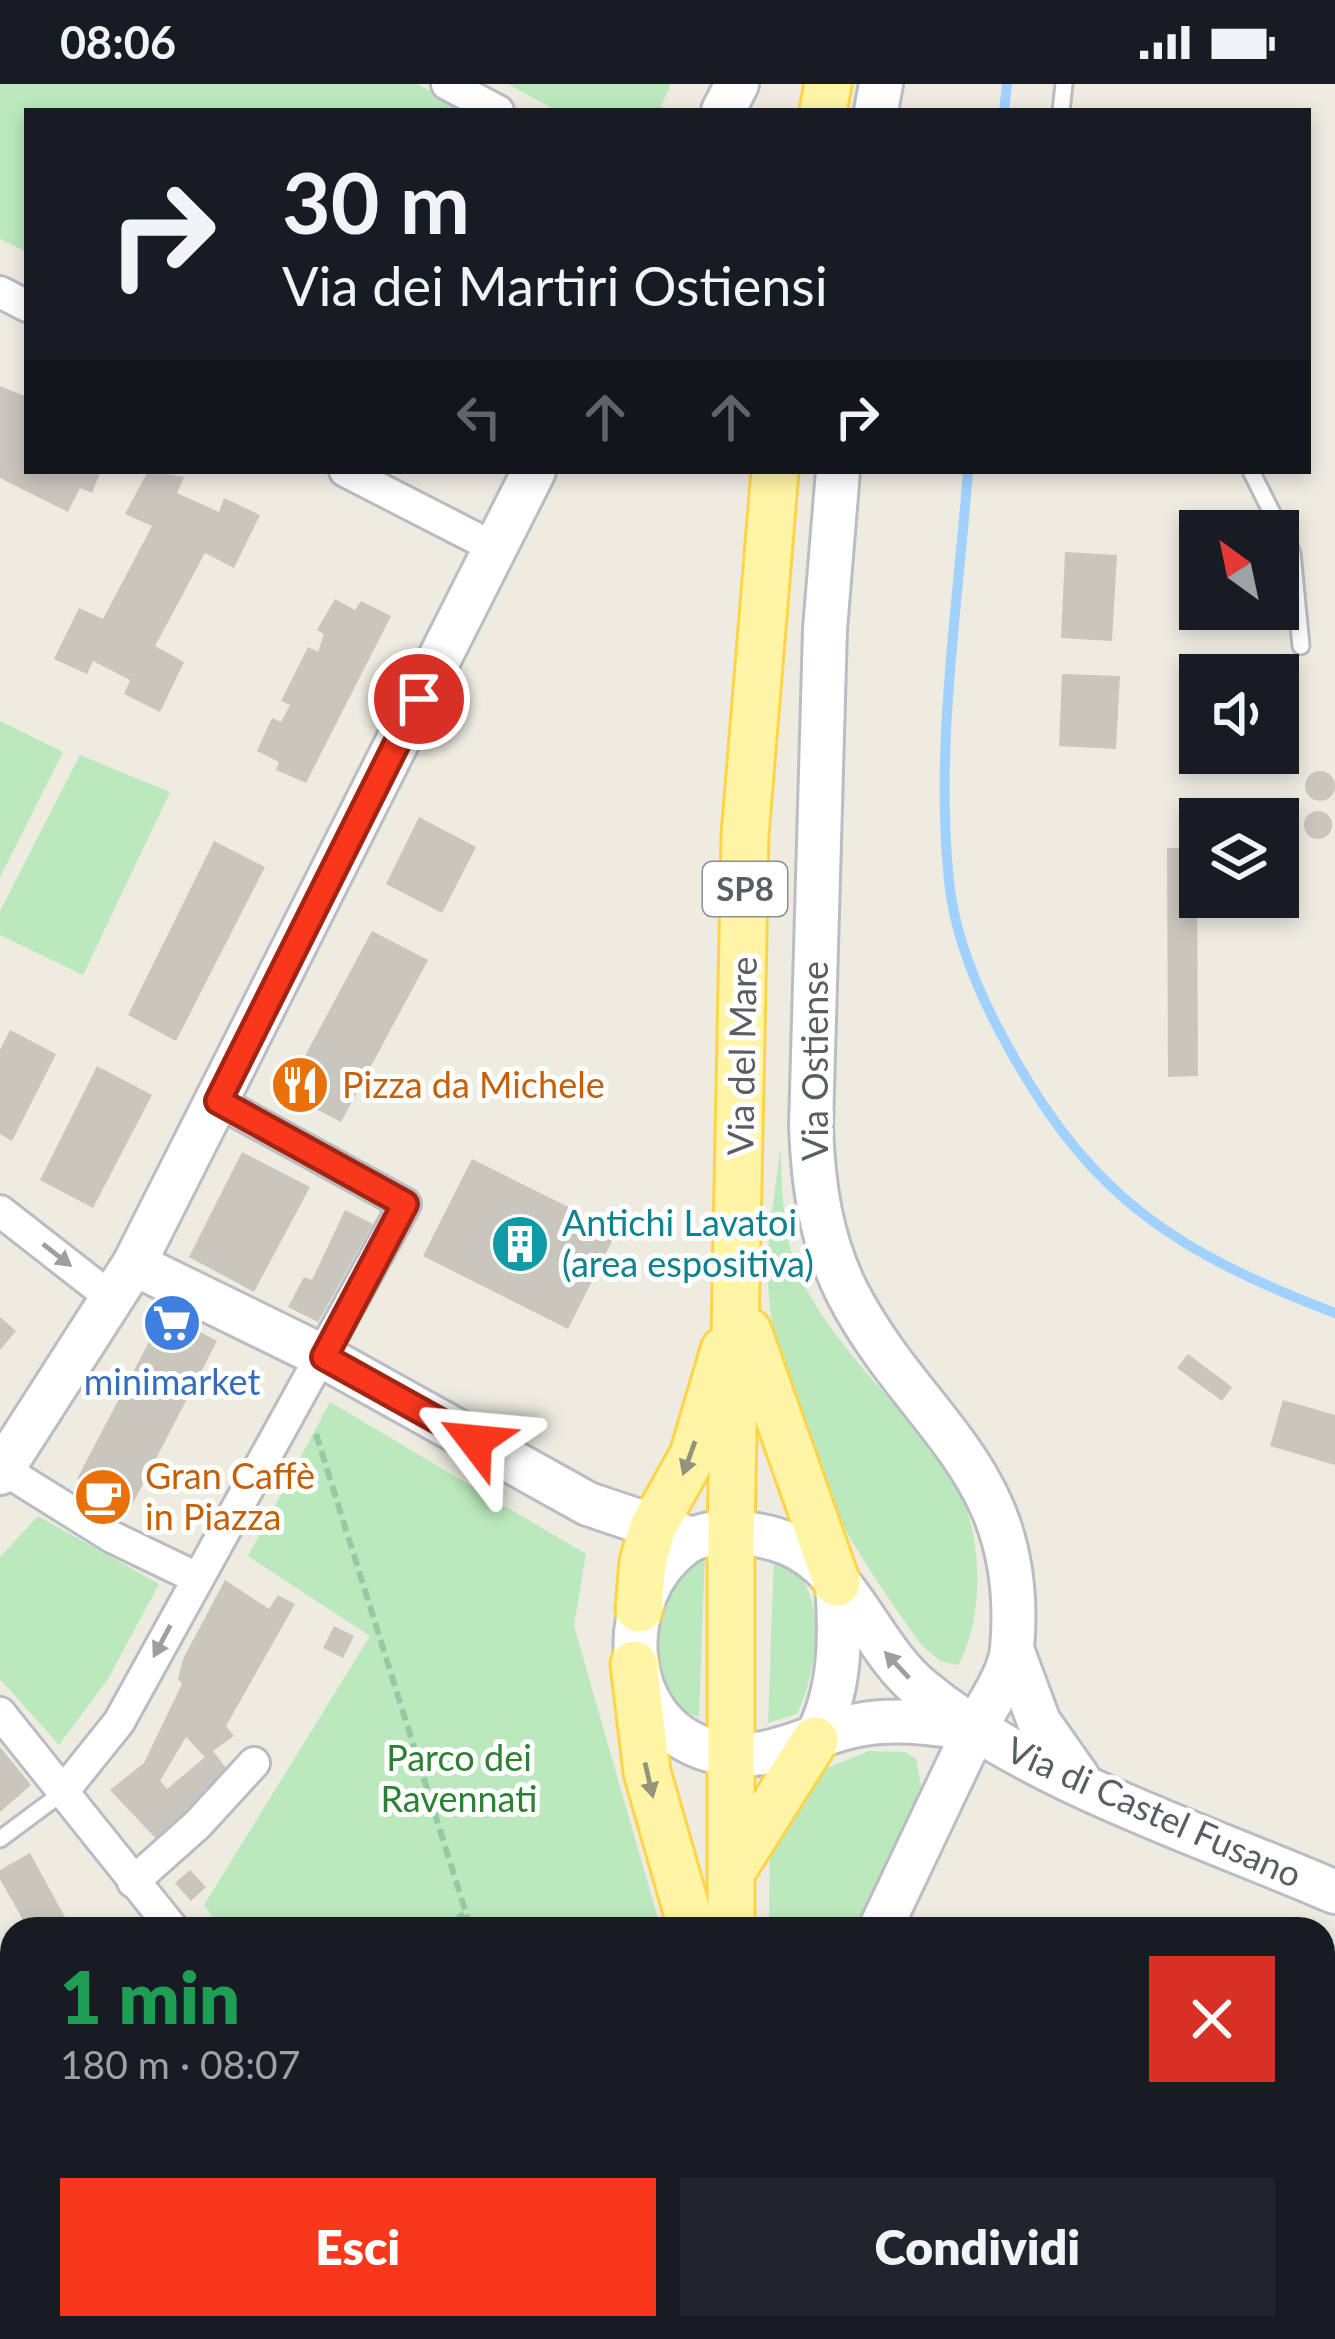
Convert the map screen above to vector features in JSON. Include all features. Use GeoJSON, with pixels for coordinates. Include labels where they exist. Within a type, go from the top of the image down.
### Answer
{"type":"FeatureCollection","features":[{"type":"Feature","properties":{"kind":"main road"},"geometry":{"type":"LineString","coordinates":[[2,1471],[124,1282],[533,474]]}},
{"type":"Feature","properties":{"kind":"main road","name":"Via del Mare"},"geometry":{"type":"LineString","coordinates":[[732,1917],[732,1754],[692,1533],[739,1307],[746,835],[775,474]]}},
{"type":"Feature","properties":{"kind":"main road","name":"Via Ostiense"},"geometry":{"type":"LineString","coordinates":[[838,474],[824,653],[811,1126],[816,1195],[824,1233],[849,1296],[958,1444],[990,1501],[1007,1563],[1012,1652],[886,1917]]}},
{"type":"Feature","properties":{"kind":"main road"},"geometry":{"type":"LineString","coordinates":[[124,1282],[588,1504],[692,1533],[794,1546],[837,1582],[902,1671],[975,1730]]}},
{"type":"Feature","properties":{"kind":"main road"},"geometry":{"type":"LineString","coordinates":[[692,1533],[693,1455],[739,1307]]}},
{"type":"Feature","properties":{"kind":"main road"},"geometry":{"type":"LineString","coordinates":[[734,1868],[815,1740],[834,1694],[840,1626],[837,1582],[739,1307]]}},
{"type":"Feature","properties":{"kind":"main road"},"geometry":{"type":"LineString","coordinates":[[588,1504],[620,1550],[639,1609]]}},
{"type":"Feature","properties":{"kind":"main road"},"geometry":{"type":"LineString","coordinates":[[689,1917],[647,1772],[634,1664],[643,1562],[692,1533]]}},
{"type":"Feature","properties":{"kind":"main road"},"geometry":{"type":"LineString","coordinates":[[1012,1652],[1048,1739],[1087,1785]]}},
{"type":"Feature","properties":{"kind":"main road"},"geometry":{"type":"LineString","coordinates":[[634,1664],[649,1700],[674,1733],[732,1754],[782,1752],[840,1729],[880,1722],[975,1730]]}},
{"type":"Feature","properties":{"kind":"main road","name":"Via di Castel Fusano"},"geometry":{"type":"LineString","coordinates":[[975,1730],[1087,1785],[1335,1892]]}},
{"type":"Feature","properties":{"kind":"street"},"geometry":{"type":"LineString","coordinates":[[447,84],[492,108]]}},
{"type":"Feature","properties":{"kind":"street"},"geometry":{"type":"LineString","coordinates":[[351,474],[495,548]]}},
{"type":"Feature","properties":{"kind":"street"},"geometry":{"type":"LineString","coordinates":[[62,1793],[119,1722],[405,1204],[218,1101]]}},
{"type":"Feature","properties":{"kind":"street"},"geometry":{"type":"LineString","coordinates":[[0,1211],[124,1282]]}},
{"type":"Feature","properties":{"kind":"street"},"geometry":{"type":"LineString","coordinates":[[2,1471],[112,1537],[196,1578]]}},
{"type":"Feature","properties":{"kind":"street"},"geometry":{"type":"LineString","coordinates":[[0,1712],[162,1917]]}},
{"type":"Feature","properties":{"kind":"street"},"geometry":{"type":"LineString","coordinates":[[133,1882],[197,1825],[254,1763]]}},
{"type":"Feature","properties":{"kind":"lane"},"geometry":{"type":"LineString","coordinates":[[1252,474],[1292,553],[1301,646]]}},
{"type":"Feature","properties":{"kind":"lane"},"geometry":{"type":"LineString","coordinates":[[0,1839],[62,1793]]}},
{"type":"Feature","properties":{"kind":"path"},"geometry":{"type":"LineString","coordinates":[[314,1375],[465,1917]]}},
{"type":"Feature","properties":{"kind":"path"},"geometry":{"type":"LineString","coordinates":[[460,1917],[464,1914]]}},
{"type":"Feature","properties":{"kind":"green space"},"geometry":{"type":"Polygon","coordinates":[[[0,84],[417,84],[463,108],[24,108],[24,251],[0,239],[0,84]]]}},
{"type":"Feature","properties":{"kind":"green space"},"geometry":{"type":"Polygon","coordinates":[[[508,84],[671,84],[661,106],[665,108],[552,108],[508,84]]]}},
{"type":"Feature","properties":{"kind":"green space"},"geometry":{"type":"Polygon","coordinates":[[[0,721],[63,752],[0,877],[0,721]]]}},
{"type":"Feature","properties":{"kind":"green space"},"geometry":{"type":"Polygon","coordinates":[[[80,755],[170,792],[83,975],[0,935],[0,911],[80,755]]]}},
{"type":"Feature","properties":{"kind":"green space"},"geometry":{"type":"Polygon","coordinates":[[[780,1148],[787,1234],[803,1283],[837,1336],[935,1455],[963,1500],[975,1547],[977,1598],[958,1665],[942,1662],[922,1646],[839,1519],[799,1434],[774,1339],[768,1286],[780,1148]]]}},
{"type":"Feature","properties":{"kind":"green space","name":"Parco dei Ravennati"},"geometry":{"type":"Polygon","coordinates":[[[330,1402],[586,1554],[574,1626],[658,1917],[213,1917],[204,1905],[370,1636],[248,1556],[330,1402]]]}},
{"type":"Feature","properties":{"kind":"green space"},"geometry":{"type":"Polygon","coordinates":[[[38,1516],[159,1584],[108,1679],[59,1745],[0,1679],[0,1557],[38,1516]]]}},
{"type":"Feature","properties":{"kind":"green space"},"geometry":{"type":"Polygon","coordinates":[[[705,1552],[699,1717],[670,1706],[657,1640],[664,1603],[673,1586],[705,1552]]]}},
{"type":"Feature","properties":{"kind":"green space"},"geometry":{"type":"Polygon","coordinates":[[[774,1557],[793,1569],[805,1585],[816,1627],[811,1674],[797,1714],[768,1723],[774,1557]]]}},
{"type":"Feature","properties":{"kind":"green space"},"geometry":{"type":"Polygon","coordinates":[[[869,1751],[905,1752],[916,1759],[922,1791],[865,1917],[769,1917],[770,1825],[827,1768],[869,1751]]]}},
{"type":"Feature","properties":{"kind":"building"},"geometry":{"type":"Polygon","coordinates":[[[0,386],[24,396],[24,474],[100,474],[92,493],[80,488],[68,512],[0,478],[0,386]]]}},
{"type":"Feature","properties":{"kind":"building"},"geometry":{"type":"Polygon","coordinates":[[[146,474],[166,474],[184,477],[177,493],[219,512],[224,498],[260,515],[234,568],[205,553],[155,646],[184,662],[160,712],[124,694],[130,680],[93,661],[87,674],[54,659],[79,608],[103,619],[152,526],[125,514],[146,474]]]}},
{"type":"Feature","properties":{"kind":"building"},"geometry":{"type":"Polygon","coordinates":[[[1065,552],[1117,555],[1112,641],[1061,638],[1065,552]]]}},
{"type":"Feature","properties":{"kind":"building"},"geometry":{"type":"Polygon","coordinates":[[[335,599],[355,610],[361,601],[391,616],[306,783],[276,770],[279,762],[257,751],[272,718],[281,722],[290,705],[281,701],[308,647],[318,652],[324,634],[317,630],[335,599]]]}},
{"type":"Feature","properties":{"kind":"building"},"geometry":{"type":"Polygon","coordinates":[[[1062,674],[1120,676],[1116,749],[1059,746],[1062,674]]]}},
{"type":"Feature","properties":{"kind":"building"},"geometry":{"type":"Polygon","coordinates":[[[1320,771],[1331,775],[1335,786],[1331,797],[1320,801],[1309,797],[1305,786],[1309,775],[1320,771]]]}},
{"type":"Feature","properties":{"kind":"building"},"geometry":{"type":"Polygon","coordinates":[[[1318,811],[1328,815],[1332,825],[1328,835],[1318,839],[1308,835],[1304,825],[1308,815],[1318,811]]]}},
{"type":"Feature","properties":{"kind":"building"},"geometry":{"type":"Polygon","coordinates":[[[419,817],[476,847],[442,913],[386,884],[419,817]]]}},
{"type":"Feature","properties":{"kind":"building"},"geometry":{"type":"Polygon","coordinates":[[[214,841],[265,867],[176,1041],[128,1015],[214,841]]]}},
{"type":"Feature","properties":{"kind":"building"},"geometry":{"type":"Polygon","coordinates":[[[1167,848],[1179,848],[1179,918],[1197,918],[1198,1076],[1168,1077],[1167,848]]]}},
{"type":"Feature","properties":{"kind":"building"},"geometry":{"type":"Polygon","coordinates":[[[372,931],[428,960],[341,1122],[285,1093],[372,931]]]}},
{"type":"Feature","properties":{"kind":"building"},"geometry":{"type":"Polygon","coordinates":[[[10,1030],[56,1054],[12,1141],[0,1134],[0,1050],[10,1030]]]}},
{"type":"Feature","properties":{"kind":"building"},"geometry":{"type":"Polygon","coordinates":[[[97,1066],[152,1095],[93,1208],[40,1180],[97,1066]]]}},
{"type":"Feature","properties":{"kind":"building"},"geometry":{"type":"Polygon","coordinates":[[[242,1152],[310,1187],[254,1292],[189,1257],[242,1152]]]}},
{"type":"Feature","properties":{"kind":"building","name":"Antichi Lavatoi (area espositiva)"},"geometry":{"type":"Polygon","coordinates":[[[472,1159],[617,1231],[568,1329],[423,1256],[472,1159]]]}},
{"type":"Feature","properties":{"kind":"building"},"geometry":{"type":"Polygon","coordinates":[[[345,1210],[373,1224],[318,1322],[288,1307],[304,1277],[312,1280],[345,1210]]]}},
{"type":"Feature","properties":{"kind":"building"},"geometry":{"type":"Polygon","coordinates":[[[164,1313],[217,1341],[131,1507],[114,1498],[108,1511],[87,1500],[94,1488],[77,1479],[164,1313]]]}},
{"type":"Feature","properties":{"kind":"building"},"geometry":{"type":"Polygon","coordinates":[[[0,1317],[16,1331],[0,1350],[0,1317]]]}},
{"type":"Feature","properties":{"kind":"building"},"geometry":{"type":"Polygon","coordinates":[[[1188,1354],[1232,1387],[1222,1401],[1177,1368],[1188,1354]]]}},
{"type":"Feature","properties":{"kind":"building"},"geometry":{"type":"Polygon","coordinates":[[[1283,1400],[1335,1415],[1335,1465],[1270,1446],[1283,1400]]]}},
{"type":"Feature","properties":{"kind":"building"},"geometry":{"type":"Polygon","coordinates":[[[225,1580],[269,1609],[278,1595],[295,1604],[226,1726],[234,1736],[213,1751],[233,1777],[161,1844],[110,1790],[144,1763],[182,1684],[178,1679],[183,1659],[225,1580]],[[186,1737],[160,1781],[167,1789],[205,1757],[186,1737]]]}},
{"type":"Feature","properties":{"kind":"building"},"geometry":{"type":"Polygon","coordinates":[[[334,1626],[354,1636],[343,1658],[323,1648],[334,1626]]]}},
{"type":"Feature","properties":{"kind":"building"},"geometry":{"type":"Polygon","coordinates":[[[0,1747],[31,1785],[0,1812],[0,1747]]]}},
{"type":"Feature","properties":{"kind":"building"},"geometry":{"type":"Polygon","coordinates":[[[30,1853],[65,1917],[21,1917],[0,1879],[0,1870],[30,1853]]]}},
{"type":"Feature","properties":{"kind":"building"},"geometry":{"type":"Polygon","coordinates":[[[190,1870],[206,1887],[191,1901],[175,1883],[190,1870]]]}},
{"type":"Feature","properties":{"kind":"waterway"},"geometry":{"type":"LineString","coordinates":[[1004,108],[1007,84]]}},
{"type":"Feature","properties":{"kind":"waterway"},"geometry":{"type":"LineString","coordinates":[[968,474],[946,728],[945,830],[952,903],[980,991],[1042,1104],[1109,1184],[1186,1243],[1230,1268],[1335,1313]]}},
{"type":"Feature","properties":{"kind":"place","name":"Pizza da Michele"},"geometry":{"type":"Point","coordinates":[300,1085]}},
{"type":"Feature","properties":{"kind":"place","name":"Antichi Lavatoi (area espositiva)"},"geometry":{"type":"Point","coordinates":[520,1244]}},
{"type":"Feature","properties":{"kind":"place","name":"minimarket"},"geometry":{"type":"Point","coordinates":[172,1323]}},
{"type":"Feature","properties":{"kind":"place","name":"Gran Caffè in Piazza"},"geometry":{"type":"Point","coordinates":[103,1497]}},
{"type":"Feature","properties":{"kind":"route"},"geometry":{"type":"LineString","coordinates":[[419,699],[218,1101],[405,1204],[324,1357],[475,1441]]}}]}
